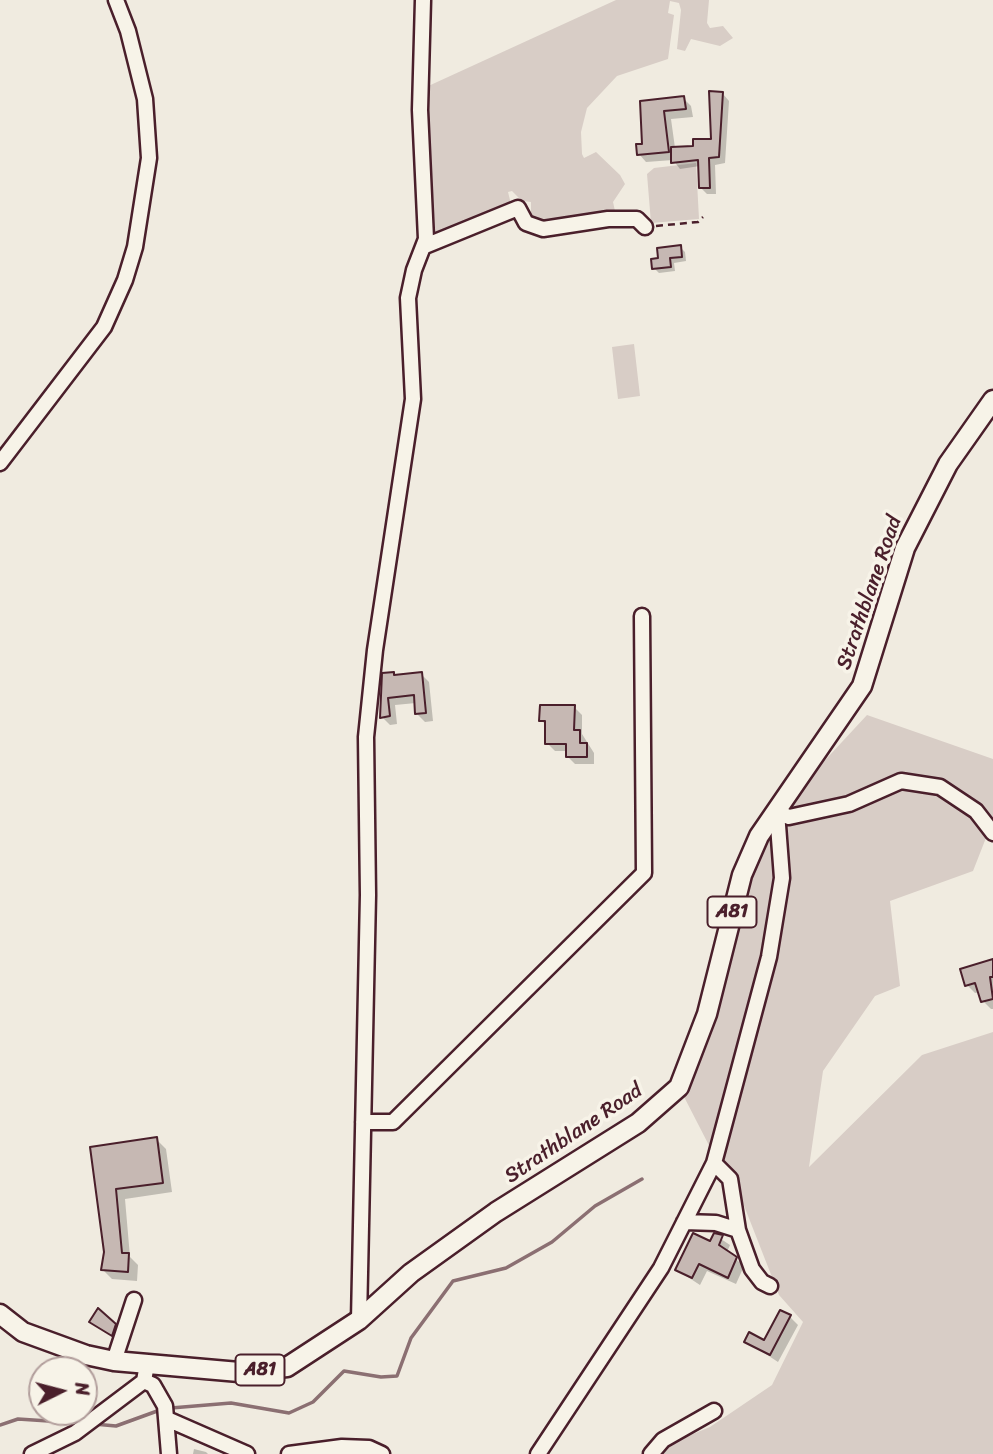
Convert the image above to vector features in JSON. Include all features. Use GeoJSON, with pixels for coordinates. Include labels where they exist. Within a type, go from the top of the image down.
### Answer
{"type":"FeatureCollection","features":[{"type":"Feature","properties":{"kind":"main road","name":"Strathblane Road"},"geometry":{"type":"LineString","coordinates":[[0,1314],[23,1332],[145,1373],[239,1372],[287,1367],[359,1320],[411,1273],[496,1212],[638,1123],[679,1087],[707,1014],[742,875],[759,836],[862,686],[905,548],[948,464],[993,400]]}},
{"type":"Feature","properties":{"kind":"street"},"geometry":{"type":"LineString","coordinates":[[0,463],[104,327],[125,280],[135,247],[143,211],[149,146],[145,99],[128,32],[116,0]]}},
{"type":"Feature","properties":{"kind":"street"},"geometry":{"type":"LineString","coordinates":[[359,1320],[368,895],[366,737],[375,650],[413,399],[408,298],[414,270],[425,246],[420,110],[423,0]]}},
{"type":"Feature","properties":{"kind":"street"},"geometry":{"type":"LineString","coordinates":[[425,246],[517,208],[526,223],[543,229],[608,219],[636,219],[645,227]]}},
{"type":"Feature","properties":{"kind":"street"},"geometry":{"type":"LineString","coordinates":[[363,1122],[393,1122],[644,873],[642,616]]}},
{"type":"Feature","properties":{"kind":"street"},"geometry":{"type":"LineString","coordinates":[[538,1454],[661,1268],[713,1163],[769,957],[782,878],[777,812],[789,817],[849,804],[901,780],[940,787],[976,811],[993,833]]}},
{"type":"Feature","properties":{"kind":"street"},"geometry":{"type":"LineString","coordinates":[[713,1163],[730,1179],[738,1230],[752,1269],[762,1282],[770,1286]]}},
{"type":"Feature","properties":{"kind":"street"},"geometry":{"type":"LineString","coordinates":[[684,1222],[716,1223],[738,1230]]}},
{"type":"Feature","properties":{"kind":"street"},"geometry":{"type":"LineString","coordinates":[[114,1361],[134,1300]]}},
{"type":"Feature","properties":{"kind":"street"},"geometry":{"type":"LineString","coordinates":[[32,1454],[75,1433],[145,1373],[165,1406],[169,1454]]}},
{"type":"Feature","properties":{"kind":"street"},"geometry":{"type":"LineString","coordinates":[[651,1454],[663,1440],[714,1411]]}},
{"type":"Feature","properties":{"kind":"street"},"geometry":{"type":"LineString","coordinates":[[167,1419],[247,1454]]}},
{"type":"Feature","properties":{"kind":"street"},"geometry":{"type":"LineString","coordinates":[[289,1454],[342,1447],[369,1448],[382,1454]]}},
{"type":"Feature","properties":{"kind":"path"},"geometry":{"type":"LineString","coordinates":[[645,227],[698,222],[703,217]]}},
{"type":"Feature","properties":{"kind":"shaded area"},"geometry":{"type":"Polygon","coordinates":[[[616,0],[709,0],[707,23],[710,28],[723,26],[733,38],[720,46],[691,39],[685,51],[677,49],[681,10],[679,3],[670,1],[668,13],[674,15],[668,59],[617,76],[587,108],[581,132],[582,154],[584,158],[596,152],[620,175],[625,184],[613,202],[615,211],[535,222],[525,214],[531,212],[531,202],[522,201],[512,191],[508,192],[511,204],[440,234],[433,233],[424,88],[616,0]]]}},
{"type":"Feature","properties":{"kind":"shaded area"},"geometry":{"type":"Polygon","coordinates":[[[696,163],[699,219],[651,223],[647,174],[654,168],[696,163]]]}},
{"type":"Feature","properties":{"kind":"shaded area"},"geometry":{"type":"Polygon","coordinates":[[[634,344],[640,396],[618,399],[612,347],[634,344]]]}},
{"type":"Feature","properties":{"kind":"shaded area"},"geometry":{"type":"Polygon","coordinates":[[[867,715],[993,759],[993,820],[973,871],[890,901],[900,986],[875,996],[823,1071],[809,1167],[922,1055],[993,1032],[993,1454],[644,1454],[710,1427],[772,1385],[803,1322],[779,1295],[734,1180],[717,1161],[679,1087],[729,920],[777,812],[867,715]]]}},
{"type":"Feature","properties":{"kind":"building"},"geometry":{"type":"Polygon","coordinates":[[[709,91],[723,92],[719,157],[709,158],[710,188],[699,188],[698,160],[671,163],[671,147],[693,146],[693,139],[711,139],[709,91]]]}},
{"type":"Feature","properties":{"kind":"building"},"geometry":{"type":"Polygon","coordinates":[[[684,96],[686,109],[664,111],[669,152],[637,155],[636,144],[642,144],[640,101],[684,96]]]}},
{"type":"Feature","properties":{"kind":"building"},"geometry":{"type":"Polygon","coordinates":[[[681,245],[682,257],[670,258],[671,267],[652,269],[651,259],[658,258],[657,248],[681,245]]]}},
{"type":"Feature","properties":{"kind":"building"},"geometry":{"type":"Polygon","coordinates":[[[394,672],[394,675],[422,672],[426,713],[415,714],[414,695],[388,698],[390,716],[380,718],[382,673],[394,672]]]}},
{"type":"Feature","properties":{"kind":"building"},"geometry":{"type":"Polygon","coordinates":[[[540,705],[575,705],[574,730],[580,730],[580,743],[587,743],[587,757],[566,757],[566,744],[545,744],[545,721],[539,721],[540,705]]]}},
{"type":"Feature","properties":{"kind":"building"},"geometry":{"type":"Polygon","coordinates":[[[993,959],[993,977],[990,977],[993,999],[981,1002],[975,983],[965,986],[960,969],[993,959]]]}},
{"type":"Feature","properties":{"kind":"building"},"geometry":{"type":"Polygon","coordinates":[[[157,1137],[163,1183],[116,1189],[122,1253],[129,1253],[128,1272],[101,1270],[104,1252],[90,1147],[157,1137]]]}},
{"type":"Feature","properties":{"kind":"building"},"geometry":{"type":"Polygon","coordinates":[[[693,1233],[710,1241],[714,1233],[723,1235],[719,1245],[737,1257],[728,1278],[699,1264],[692,1278],[675,1270],[693,1233]]]}},
{"type":"Feature","properties":{"kind":"building"},"geometry":{"type":"Polygon","coordinates":[[[98,1308],[116,1324],[112,1336],[89,1322],[98,1308]]]}},
{"type":"Feature","properties":{"kind":"building"},"geometry":{"type":"Polygon","coordinates":[[[780,1310],[791,1315],[770,1355],[744,1342],[749,1332],[764,1340],[780,1310]]]}},
{"type":"Feature","properties":{"kind":"waterway"},"geometry":{"type":"LineString","coordinates":[[171,1408],[231,1403],[289,1413],[313,1402],[344,1371],[381,1377],[397,1376],[411,1338],[453,1281],[506,1268],[552,1242],[595,1206],[642,1179]]}},
{"type":"Feature","properties":{"kind":"waterway"},"geometry":{"type":"LineString","coordinates":[[98,1424],[116,1426],[160,1410]]}},
{"type":"Feature","properties":{"kind":"waterway"},"geometry":{"type":"LineString","coordinates":[[0,1425],[18,1419],[28,1420]]}}]}
